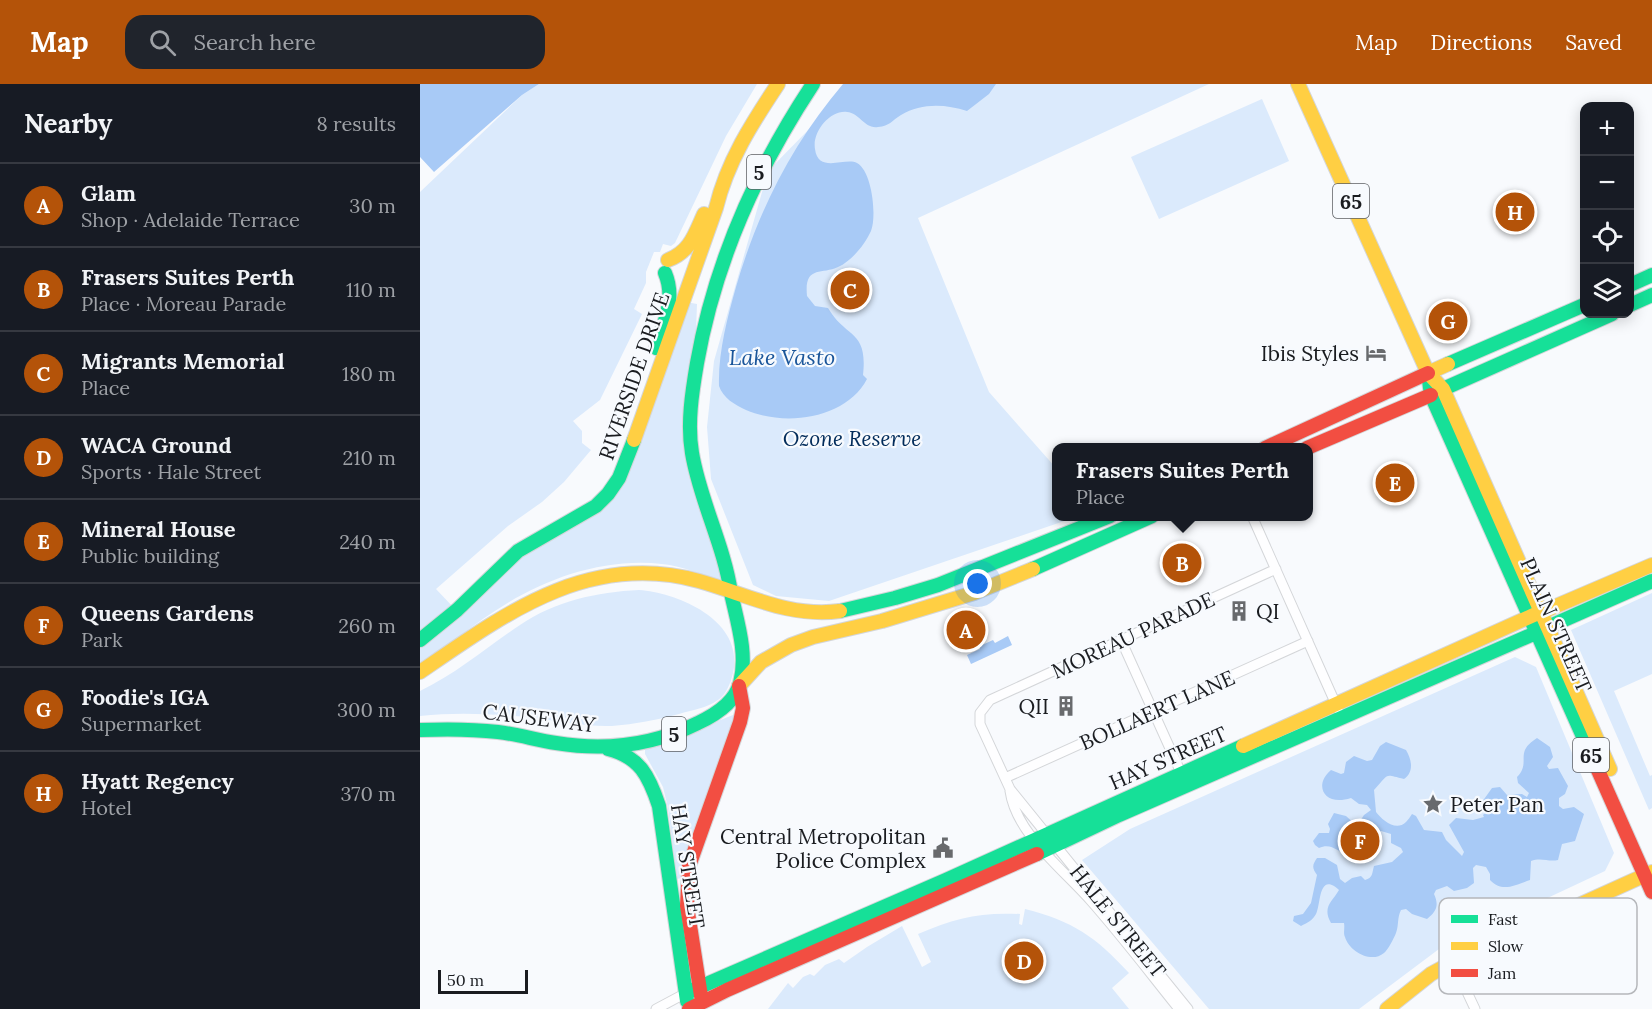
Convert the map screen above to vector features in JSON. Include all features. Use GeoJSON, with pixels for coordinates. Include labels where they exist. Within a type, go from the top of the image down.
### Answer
{"type":"FeatureCollection","features":[{"type":"Feature","properties":{"kind":"main road","name":"RIVERSIDE DRIVE"},"geometry":{"type":"LineString","coordinates":[[420,640],[468,601],[518,551],[551,531],[585,515],[606,497],[624,470],[716,208],[718,192],[739,147],[778,84]]}},
{"type":"Feature","properties":{"kind":"main road","name":"5"},"geometry":{"type":"LineString","coordinates":[[739,686],[743,668],[728,564],[699,481],[692,452],[690,416],[708,309],[731,236],[769,151],[813,84]]}},
{"type":"Feature","properties":{"kind":"main road","name":"PLAIN STREET"},"geometry":{"type":"LineString","coordinates":[[1298,84],[1650,871],[1652,892]]}},
{"type":"Feature","properties":{"kind":"main road"},"geometry":{"type":"LineString","coordinates":[[650,395],[647,376],[672,298],[671,282],[666,267],[687,249],[708,204],[718,192]]}},
{"type":"Feature","properties":{"kind":"main road"},"geometry":{"type":"LineString","coordinates":[[1634,283],[1652,275]]}},
{"type":"Feature","properties":{"kind":"main road"},"geometry":{"type":"LineString","coordinates":[[1634,303],[1652,295]]}},
{"type":"Feature","properties":{"kind":"main road"},"geometry":{"type":"LineString","coordinates":[[1274,443],[1580,307]]}},
{"type":"Feature","properties":{"kind":"main road"},"geometry":{"type":"LineString","coordinates":[[1313,444],[1603,318]]}},
{"type":"Feature","properties":{"kind":"main road"},"geometry":{"type":"LineString","coordinates":[[420,672],[517,609],[563,586],[606,575],[652,573],[676,575],[758,602],[784,608],[829,613],[890,600],[959,577],[1098,521]]}},
{"type":"Feature","properties":{"kind":"main road","name":"CAUSEWAY"},"geometry":{"type":"LineString","coordinates":[[420,730],[498,732],[561,744],[593,747],[638,743],[671,735],[690,728],[721,709],[761,662],[791,645],[974,593],[1081,549],[1141,521]]}},
{"type":"Feature","properties":{"kind":"main road","name":"HAY STREET"},"geometry":{"type":"LineString","coordinates":[[686,993],[942,882],[1119,814],[1340,712],[1535,614],[1652,565]]}},
{"type":"Feature","properties":{"kind":"main road","name":"HAY STREET"},"geometry":{"type":"LineString","coordinates":[[695,1008],[727,990],[1045,842],[1182,775],[1542,630],[1652,581]]}},
{"type":"Feature","properties":{"kind":"main road","name":"HAY STREET"},"geometry":{"type":"LineString","coordinates":[[695,1008],[699,987],[687,906],[688,866],[741,722],[743,708],[739,686]]}},
{"type":"Feature","properties":{"kind":"main road","name":"HAY STREET"},"geometry":{"type":"LineString","coordinates":[[593,747],[626,754],[639,763],[654,788],[662,817],[686,993],[695,1008]]}},
{"type":"Feature","properties":{"kind":"main road"},"geometry":{"type":"LineString","coordinates":[[1592,898],[1650,871]]}},
{"type":"Feature","properties":{"kind":"main road"},"geometry":{"type":"LineString","coordinates":[[1387,1009],[1439,970]]}},
{"type":"Feature","properties":{"kind":"street"},"geometry":{"type":"LineString","coordinates":[[1254,521],[1340,712]]}},
{"type":"Feature","properties":{"kind":"street","name":"MOREAU PARADE"},"geometry":{"type":"LineString","coordinates":[[1005,778],[980,724],[980,713],[990,700],[1276,569]]}},
{"type":"Feature","properties":{"kind":"street"},"geometry":{"type":"LineString","coordinates":[[1121,640],[1182,775]]}},
{"type":"Feature","properties":{"kind":"street","name":"BOLLAERT LANE"},"geometry":{"type":"LineString","coordinates":[[1005,778],[1308,641]]}},
{"type":"Feature","properties":{"kind":"street"},"geometry":{"type":"LineString","coordinates":[[1005,778],[1017,814],[1045,842]]}},
{"type":"Feature","properties":{"kind":"street","name":"HALE STREET"},"geometry":{"type":"LineString","coordinates":[[1045,842],[1179,1009]]}},
{"type":"Feature","properties":{"kind":"street","name":"HALE STREET"},"geometry":{"type":"LineString","coordinates":[[1045,842],[1188,1009]]}},
{"type":"Feature","properties":{"kind":"street"},"geometry":{"type":"LineString","coordinates":[[656,1009],[686,993]]}},
{"type":"Feature","properties":{"kind":"street"},"geometry":{"type":"LineString","coordinates":[[1468,994],[1475,1009]]}},
{"type":"Feature","properties":{"kind":"green space"},"geometry":{"type":"Polygon","coordinates":[[[539,84],[757,84],[726,136],[675,243],[671,246],[663,244],[660,252],[654,252],[646,272],[646,283],[634,309],[642,314],[600,400],[573,421],[582,431],[582,443],[591,450],[564,482],[542,502],[508,526],[436,589],[454,608],[420,634],[420,192],[522,95],[539,84]]]}},
{"type":"Feature","properties":{"kind":"green space","name":"Ozone Reserve"},"geometry":{"type":"Polygon","coordinates":[[[845,84],[1209,84],[918,218],[989,392],[1052,463],[1052,521],[1064,521],[829,601],[776,596],[753,585],[711,479],[707,427],[714,361],[768,171],[816,122],[845,84]]]}},
{"type":"Feature","properties":{"kind":"green space"},"geometry":{"type":"Polygon","coordinates":[[[1262,99],[1289,161],[1159,219],[1131,157],[1262,99]]]}},
{"type":"Feature","properties":{"kind":"green space"},"geometry":{"type":"Polygon","coordinates":[[[686,302],[697,304],[696,332],[691,357],[704,513],[723,582],[662,564],[621,564],[581,571],[542,585],[506,604],[420,665],[420,645],[514,561],[610,500],[686,302]]]}},
{"type":"Feature","properties":{"kind":"green space"},"geometry":{"type":"Polygon","coordinates":[[[639,590],[672,597],[706,613],[729,639],[734,655],[733,673],[726,692],[714,703],[671,716],[612,726],[491,715],[420,716],[420,691],[459,668],[533,617],[577,599],[639,590]]]}},
{"type":"Feature","properties":{"kind":"green space"},"geometry":{"type":"Polygon","coordinates":[[[1652,593],[1652,674],[1614,691],[1650,776],[1652,775],[1652,808],[1649,810],[1571,630],[1652,593]]]}},
{"type":"Feature","properties":{"kind":"green space"},"geometry":{"type":"Polygon","coordinates":[[[1515,657],[1536,667],[1614,853],[1605,871],[1548,898],[1439,898],[1439,949],[1359,1009],[1209,1009],[1082,860],[1130,829],[1515,657]]]}},
{"type":"Feature","properties":{"kind":"green space"},"geometry":{"type":"Polygon","coordinates":[[[735,716],[681,878],[677,879],[663,787],[645,750],[735,716]]]}},
{"type":"Feature","properties":{"kind":"green space"},"geometry":{"type":"Polygon","coordinates":[[[1025,909],[1057,919],[1083,932],[1117,960],[1129,973],[1112,988],[1129,1009],[768,1009],[788,983],[793,988],[803,977],[810,974],[814,976],[825,965],[839,959],[844,963],[902,926],[922,967],[931,962],[918,934],[956,920],[979,915],[1020,914],[1019,924],[1022,925],[1025,909]]]}},
{"type":"Feature","properties":{"kind":"water"},"geometry":{"type":"Polygon","coordinates":[[[420,84],[539,84],[522,95],[434,172],[420,157],[420,84]]]}},
{"type":"Feature","properties":{"kind":"water","name":"Lake Vasto"},"geometry":{"type":"Polygon","coordinates":[[[843,84],[996,84],[989,94],[967,111],[942,106],[917,108],[878,127],[869,126],[851,113],[841,112],[829,118],[819,129],[815,149],[821,161],[857,163],[866,175],[872,194],[873,224],[858,252],[848,261],[838,267],[811,275],[808,280],[807,296],[815,306],[828,308],[859,342],[864,360],[863,375],[867,379],[857,393],[830,411],[796,418],[762,415],[746,410],[726,398],[719,386],[722,349],[729,311],[745,259],[766,205],[808,130],[843,84]]]}},
{"type":"Feature","properties":{"kind":"water"},"geometry":{"type":"Polygon","coordinates":[[[1008,636],[1012,645],[971,664],[967,655],[980,649],[980,646],[993,640],[995,643],[1008,636]]]}},
{"type":"Feature","properties":{"kind":"water"},"geometry":{"type":"Polygon","coordinates":[[[1537,738],[1550,747],[1553,757],[1547,766],[1549,769],[1558,768],[1568,786],[1565,794],[1559,798],[1559,806],[1563,809],[1574,807],[1584,814],[1575,841],[1562,844],[1558,860],[1531,861],[1530,880],[1509,887],[1495,884],[1490,880],[1486,867],[1476,865],[1473,868],[1474,883],[1467,888],[1454,891],[1447,886],[1436,890],[1434,894],[1436,908],[1427,919],[1412,914],[1406,909],[1401,910],[1394,938],[1386,951],[1379,956],[1367,956],[1356,951],[1347,942],[1344,923],[1331,923],[1327,913],[1331,901],[1339,890],[1332,885],[1327,884],[1321,892],[1318,910],[1312,920],[1301,926],[1293,921],[1294,916],[1303,914],[1311,903],[1317,875],[1313,865],[1317,858],[1325,858],[1337,865],[1340,879],[1345,883],[1361,876],[1365,880],[1370,878],[1374,866],[1392,862],[1403,852],[1401,848],[1391,843],[1391,834],[1381,831],[1377,834],[1364,832],[1357,847],[1349,854],[1331,847],[1319,848],[1315,845],[1313,841],[1319,833],[1329,833],[1328,824],[1334,813],[1346,816],[1357,826],[1364,815],[1371,810],[1367,805],[1359,804],[1351,798],[1334,800],[1324,793],[1323,782],[1331,770],[1344,773],[1346,762],[1354,756],[1367,761],[1372,760],[1380,746],[1386,742],[1406,750],[1410,758],[1411,769],[1404,779],[1387,776],[1374,790],[1376,812],[1385,821],[1398,826],[1406,822],[1412,814],[1416,816],[1424,830],[1442,832],[1446,840],[1462,856],[1464,852],[1449,825],[1456,818],[1473,820],[1484,817],[1483,815],[1488,810],[1482,802],[1492,788],[1500,787],[1507,795],[1522,794],[1527,797],[1529,793],[1518,783],[1517,777],[1523,767],[1526,748],[1537,738]]]}},
{"type":"Feature","properties":{"kind":"traffic: fast"},"geometry":{"type":"LineString","coordinates":[[731,593],[728,575],[700,488],[692,453],[690,419],[695,374],[715,288],[740,218],[773,150],[813,84]]}},
{"type":"Feature","properties":{"kind":"traffic: fast"},"geometry":{"type":"LineString","coordinates":[[656,348],[669,302],[665,273]]}},
{"type":"Feature","properties":{"kind":"traffic: fast"},"geometry":{"type":"LineString","coordinates":[[1634,283],[1652,275]]}},
{"type":"Feature","properties":{"kind":"traffic: fast"},"geometry":{"type":"LineString","coordinates":[[1634,303],[1652,295]]}},
{"type":"Feature","properties":{"kind":"traffic: fast"},"geometry":{"type":"LineString","coordinates":[[1448,364],[1580,307]]}},
{"type":"Feature","properties":{"kind":"traffic: fast"},"geometry":{"type":"LineString","coordinates":[[1434,393],[1603,318]]}},
{"type":"Feature","properties":{"kind":"traffic: fast"},"geometry":{"type":"LineString","coordinates":[[1428,373],[1431,395],[1593,759]]}},
{"type":"Feature","properties":{"kind":"traffic: fast"},"geometry":{"type":"LineString","coordinates":[[420,640],[457,610],[518,551],[596,506],[619,478],[634,440]]}},
{"type":"Feature","properties":{"kind":"traffic: fast"},"geometry":{"type":"LineString","coordinates":[[840,611],[938,585],[1098,521]]}},
{"type":"Feature","properties":{"kind":"traffic: fast"},"geometry":{"type":"LineString","coordinates":[[1033,569],[1141,521]]}},
{"type":"Feature","properties":{"kind":"traffic: fast"},"geometry":{"type":"LineString","coordinates":[[1548,627],[1652,581]]}},
{"type":"Feature","properties":{"kind":"traffic: fast"},"geometry":{"type":"LineString","coordinates":[[420,730],[488,731],[556,743],[593,746],[647,741],[681,731],[717,712],[734,697],[740,683],[742,649],[731,593]]}},
{"type":"Feature","properties":{"kind":"traffic: fast"},"geometry":{"type":"LineString","coordinates":[[1037,854],[1119,815],[1547,628]]}},
{"type":"Feature","properties":{"kind":"traffic: fast"},"geometry":{"type":"LineString","coordinates":[[686,993],[946,880],[1243,746]]}},
{"type":"Feature","properties":{"kind":"traffic: fast"},"geometry":{"type":"LineString","coordinates":[[608,749],[628,757],[642,769],[659,806],[687,1001]]}},
{"type":"Feature","properties":{"kind":"traffic: slow"},"geometry":{"type":"LineString","coordinates":[[634,440],[727,175],[750,128],[778,84]]}},
{"type":"Feature","properties":{"kind":"traffic: slow"},"geometry":{"type":"LineString","coordinates":[[1298,84],[1428,373],[1448,364]]}},
{"type":"Feature","properties":{"kind":"traffic: slow"},"geometry":{"type":"LineString","coordinates":[[668,260],[687,247],[704,214]]}},
{"type":"Feature","properties":{"kind":"traffic: slow"},"geometry":{"type":"LineString","coordinates":[[1428,373],[1443,389],[1610,769]]}},
{"type":"Feature","properties":{"kind":"traffic: slow"},"geometry":{"type":"LineString","coordinates":[[1542,612],[1652,565]]}},
{"type":"Feature","properties":{"kind":"traffic: slow"},"geometry":{"type":"LineString","coordinates":[[739,686],[761,662],[791,645],[974,593],[1033,569]]}},
{"type":"Feature","properties":{"kind":"traffic: slow"},"geometry":{"type":"LineString","coordinates":[[420,672],[517,609],[550,593],[585,581],[621,574],[659,574],[699,581],[785,608],[821,612],[840,611]]}},
{"type":"Feature","properties":{"kind":"traffic: slow"},"geometry":{"type":"LineString","coordinates":[[1243,746],[1538,613]]}},
{"type":"Feature","properties":{"kind":"traffic: slow"},"geometry":{"type":"LineString","coordinates":[[1595,898],[1652,872]]}},
{"type":"Feature","properties":{"kind":"traffic: slow"},"geometry":{"type":"LineString","coordinates":[[1387,1009],[1439,970]]}},
{"type":"Feature","properties":{"kind":"traffic: jam"},"geometry":{"type":"LineString","coordinates":[[1276,443],[1428,373]]}},
{"type":"Feature","properties":{"kind":"traffic: jam"},"geometry":{"type":"LineString","coordinates":[[1313,445],[1431,395]]}},
{"type":"Feature","properties":{"kind":"traffic: jam"},"geometry":{"type":"LineString","coordinates":[[701,996],[687,906],[689,866],[740,722],[743,708],[739,686]]}},
{"type":"Feature","properties":{"kind":"traffic: jam"},"geometry":{"type":"LineString","coordinates":[[1593,759],[1652,892]]}},
{"type":"Feature","properties":{"kind":"traffic: jam"},"geometry":{"type":"LineString","coordinates":[[689,1009],[727,990],[1037,854]]}},
{"type":"Feature","properties":{"kind":"place","name":"Hyatt Regency"},"geometry":{"type":"Point","coordinates":[1515,212]}},
{"type":"Feature","properties":{"kind":"place","name":"Migrants Memorial"},"geometry":{"type":"Point","coordinates":[850,290]}},
{"type":"Feature","properties":{"kind":"place","name":"Foodie's IGA"},"geometry":{"type":"Point","coordinates":[1448,321]}},
{"type":"Feature","properties":{"kind":"place","name":"Ibis Styles"},"geometry":{"type":"Point","coordinates":[1376,353]}},
{"type":"Feature","properties":{"kind":"place","name":"Mineral House"},"geometry":{"type":"Point","coordinates":[1395,483]}},
{"type":"Feature","properties":{"kind":"place","name":"Frasers Suites Perth"},"geometry":{"type":"Point","coordinates":[1182,563]}},
{"type":"Feature","properties":{"kind":"place","name":"QI"},"geometry":{"type":"Point","coordinates":[1239,611]}},
{"type":"Feature","properties":{"kind":"place","name":"Glam"},"geometry":{"type":"Point","coordinates":[966,630]}},
{"type":"Feature","properties":{"kind":"place","name":"QII"},"geometry":{"type":"Point","coordinates":[1066,706]}},
{"type":"Feature","properties":{"kind":"place","name":"Peter Pan"},"geometry":{"type":"Point","coordinates":[1433,804]}},
{"type":"Feature","properties":{"kind":"place","name":"Queens Gardens"},"geometry":{"type":"Point","coordinates":[1360,841]}},
{"type":"Feature","properties":{"kind":"place","name":"Central Metropolitan Police Complex"},"geometry":{"type":"Point","coordinates":[943,848]}},
{"type":"Feature","properties":{"kind":"place","name":"WACA Ground"},"geometry":{"type":"Point","coordinates":[1024,961]}}]}
